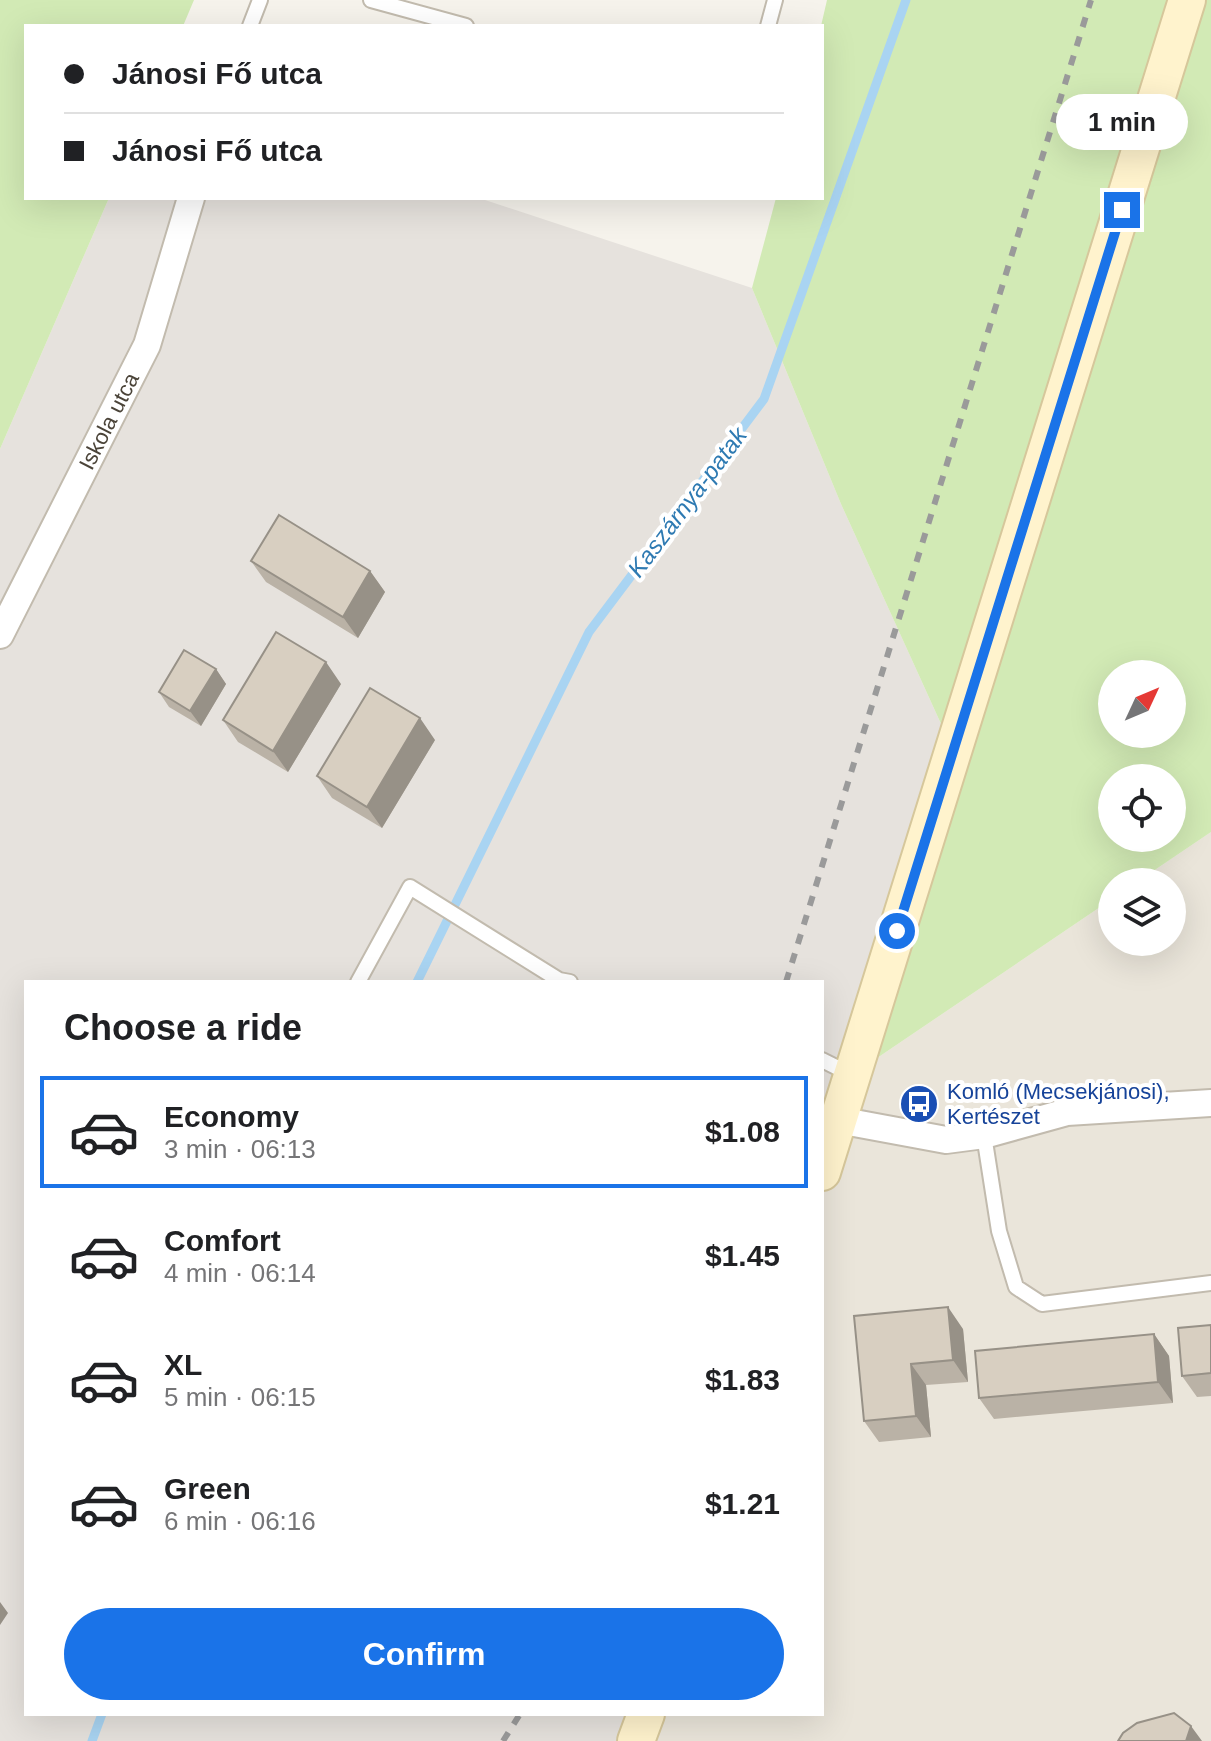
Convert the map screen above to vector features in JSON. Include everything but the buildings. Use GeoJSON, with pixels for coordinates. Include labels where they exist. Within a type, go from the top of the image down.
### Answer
{"type":"FeatureCollection","features":[{"type":"Feature","properties":{"kind":"main road"},"geometry":{"type":"LineString","coordinates":[[824,1166],[838,1120],[837,1068],[1187,0]]}},
{"type":"Feature","properties":{"kind":"main road"},"geometry":{"type":"LineString","coordinates":[[636,1741],[645,1716]]}},
{"type":"Feature","properties":{"kind":"street","name":"Iskola utca"},"geometry":{"type":"LineString","coordinates":[[0,635],[147,345],[190,200]]}},
{"type":"Feature","properties":{"kind":"street"},"geometry":{"type":"LineString","coordinates":[[838,1120],[946,1140],[984,1135],[1067,1112],[1211,1103]]}},
{"type":"Feature","properties":{"kind":"lane"},"geometry":{"type":"LineString","coordinates":[[251,24],[260,0]]}},
{"type":"Feature","properties":{"kind":"lane"},"geometry":{"type":"LineString","coordinates":[[371,0],[424,7],[462,24]]}},
{"type":"Feature","properties":{"kind":"lane"},"geometry":{"type":"LineString","coordinates":[[769,24],[775,0]]}},
{"type":"Feature","properties":{"kind":"lane"},"geometry":{"type":"LineString","coordinates":[[359,980],[410,887],[559,980]]}},
{"type":"Feature","properties":{"kind":"lane"},"geometry":{"type":"LineString","coordinates":[[984,1135],[999,1231],[1016,1287],[1042,1304],[1211,1283]]}},
{"type":"Feature","properties":{"kind":"shaded area"},"geometry":{"type":"Polygon","coordinates":[[[108,200],[485,200],[752,288],[841,504],[952,748],[824,1165],[824,980],[24,980],[24,1716],[645,1716],[636,1741],[0,1741],[0,449],[108,200]]]}},
{"type":"Feature","properties":{"kind":"shaded area"},"geometry":{"type":"Polygon","coordinates":[[[1211,832],[1211,1741],[629,1741],[639,1716],[824,1716],[824,1166],[852,1075],[1098,908],[1098,956],[1186,956],[1186,868],[1158,868],[1186,852],[1186,849],[1211,832]]]}},
{"type":"Feature","properties":{"kind":"green space"},"geometry":{"type":"Polygon","coordinates":[[[0,0],[194,0],[184,24],[24,24],[24,200],[108,200],[0,449],[0,0]]]}},
{"type":"Feature","properties":{"kind":"green space"},"geometry":{"type":"Polygon","coordinates":[[[827,0],[1211,0],[1211,832],[1186,849],[1186,764],[1098,764],[1098,852],[1181,852],[1158,868],[1098,868],[1098,908],[852,1075],[952,748],[841,504],[752,288],[775,200],[824,200],[824,24],[821,24],[827,0]]]}},
{"type":"Feature","properties":{"kind":"waterway","name":"Kaszárnya-patak"},"geometry":{"type":"LineString","coordinates":[[418,980],[589,632],[764,399],[906,0]]}},
{"type":"Feature","properties":{"kind":"waterway","name":"Kaszárnya-patak"},"geometry":{"type":"LineString","coordinates":[[92,1741],[101,1716]]}},
{"type":"Feature","properties":{"kind":"railway"},"geometry":{"type":"LineString","coordinates":[[787,980],[1091,0]]}},
{"type":"Feature","properties":{"kind":"railway"},"geometry":{"type":"LineString","coordinates":[[503,1741],[519,1716]]}},
{"type":"Feature","properties":{"kind":"place","name":"Komló (Mecsekjánosi), Kertészet"},"geometry":{"type":"Point","coordinates":[919,1104]}},
{"type":"Feature","properties":{"kind":"route"},"geometry":{"type":"LineString","coordinates":[[897,931],[1122,210]]}}]}
